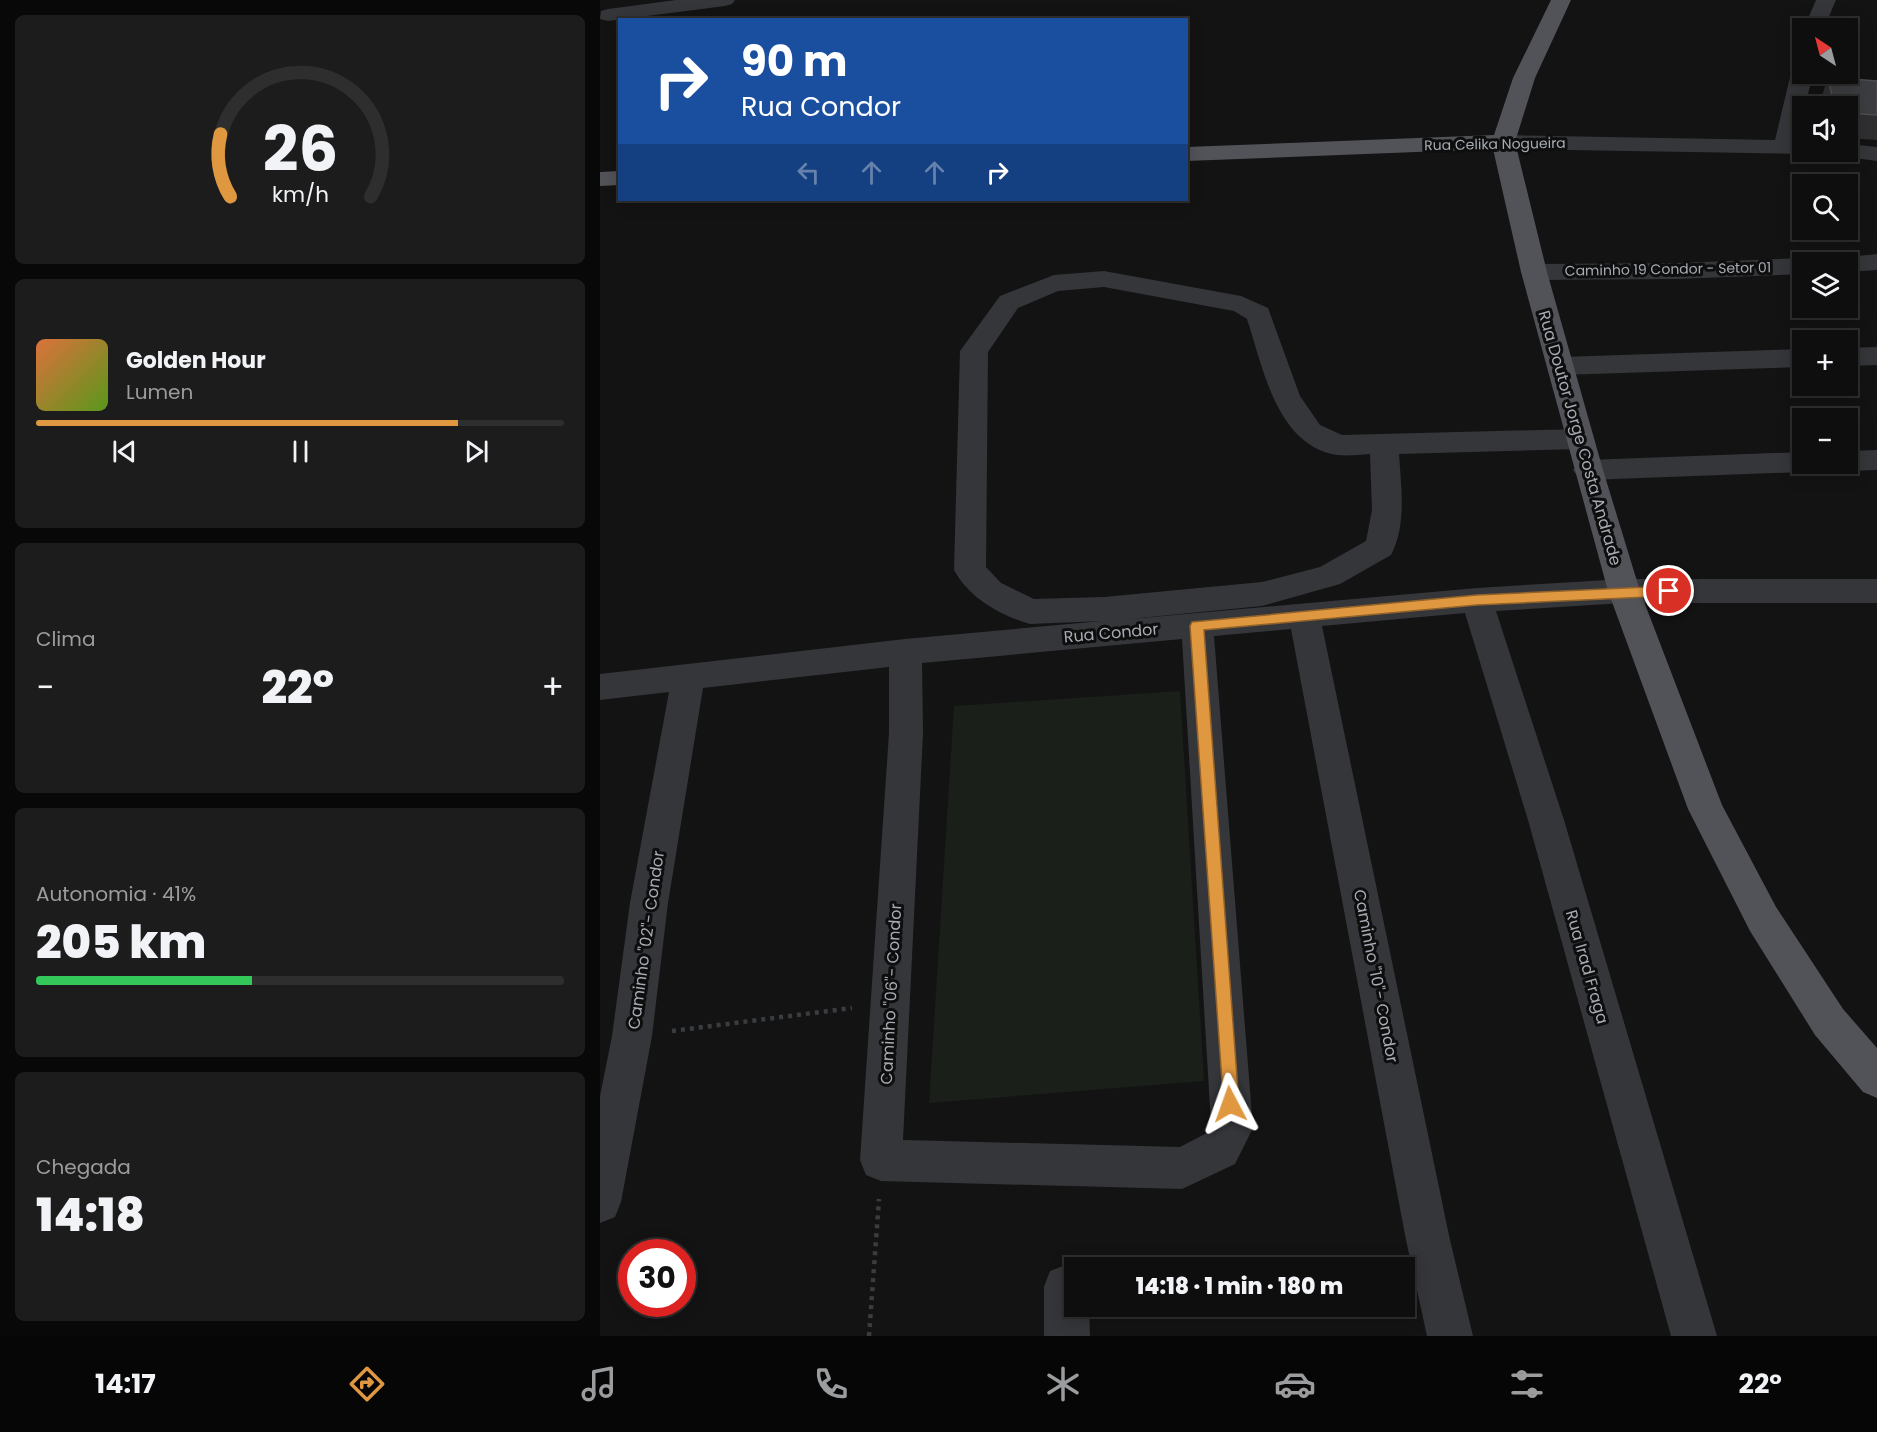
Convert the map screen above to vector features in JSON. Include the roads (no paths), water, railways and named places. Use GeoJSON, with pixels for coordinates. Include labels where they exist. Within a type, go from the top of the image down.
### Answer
{"type":"FeatureCollection","features":[{"type":"Feature","properties":{"kind":"main road"},"geometry":{"type":"LineString","coordinates":[[1503,142],[1524,78],[1561,0]]}},
{"type":"Feature","properties":{"kind":"main road","name":"Rua Celika Nogueira"},"geometry":{"type":"LineString","coordinates":[[1188,154],[1503,142]]}},
{"type":"Feature","properties":{"kind":"main road","name":"Rua Doutor Jorge Costa Andrade"},"geometry":{"type":"LineString","coordinates":[[1503,142],[1534,272],[1624,591],[1706,809],[1758,909],[1829,1022],[1877,1078]]}},
{"type":"Feature","properties":{"kind":"main road"},"geometry":{"type":"LineString","coordinates":[[600,179],[618,178]]}},
{"type":"Feature","properties":{"kind":"street"},"geometry":{"type":"LineString","coordinates":[[604,18],[626,0]]}},
{"type":"Feature","properties":{"kind":"street"},"geometry":{"type":"LineString","coordinates":[[604,18],[725,0]]}},
{"type":"Feature","properties":{"kind":"street"},"geometry":{"type":"LineString","coordinates":[[1818,18],[1826,0]]}},
{"type":"Feature","properties":{"kind":"street","name":"Rua Celika Nogueira"},"geometry":{"type":"LineString","coordinates":[[1503,142],[1792,146]]}},
{"type":"Feature","properties":{"kind":"street"},"geometry":{"type":"LineString","coordinates":[[1858,152],[1877,154]]}},
{"type":"Feature","properties":{"kind":"street"},"geometry":{"type":"LineString","coordinates":[[1858,263],[1877,262]]}},
{"type":"Feature","properties":{"kind":"street","name":"Caminho 19 Condor - Setor 01"},"geometry":{"type":"LineString","coordinates":[[1534,272],[1676,271],[1792,266]]}},
{"type":"Feature","properties":{"kind":"street"},"geometry":{"type":"LineString","coordinates":[[1384,444],[1387,510],[1380,547],[1329,576],[1262,594],[1104,609],[1030,612],[990,592],[970,570],[974,351],[1009,302],[1054,283],[1104,279],[1241,304],[1259,314],[1287,398],[1310,432],[1338,445],[1580,439]]}},
{"type":"Feature","properties":{"kind":"street"},"geometry":{"type":"LineString","coordinates":[[1858,357],[1877,356]]}},
{"type":"Feature","properties":{"kind":"street"},"geometry":{"type":"LineString","coordinates":[[1561,366],[1792,358]]}},
{"type":"Feature","properties":{"kind":"street"},"geometry":{"type":"LineString","coordinates":[[1858,461],[1877,460]]}},
{"type":"Feature","properties":{"kind":"street"},"geometry":{"type":"LineString","coordinates":[[1588,470],[1792,462]]}},
{"type":"Feature","properties":{"kind":"street","name":"Rua Condor"},"geometry":{"type":"LineString","coordinates":[[600,687],[688,679],[905,652],[1477,600],[1624,591],[1875,595]]}},
{"type":"Feature","properties":{"kind":"street","name":"Rua Irad Fraga"},"geometry":{"type":"LineString","coordinates":[[1477,600],[1546,820],[1694,1336]]}},
{"type":"Feature","properties":{"kind":"street","name":"Caminho \"10\"- Condor"},"geometry":{"type":"LineString","coordinates":[[1304,615],[1428,1240],[1450,1336]]}},
{"type":"Feature","properties":{"kind":"street","name":"Caminho \"06\"- Condor"},"geometry":{"type":"LineString","coordinates":[[905,652],[906,733],[881,1160],[1182,1168],[1220,1149],[1232,1128],[1197,626]]}},
{"type":"Feature","properties":{"kind":"street","name":"Caminho \"02\"- Condor"},"geometry":{"type":"LineString","coordinates":[[600,1202],[632,1036],[649,903],[688,679]]}},
{"type":"Feature","properties":{"kind":"street"},"geometry":{"type":"LineString","coordinates":[[1067,1317],[1067,1336]]}}]}
